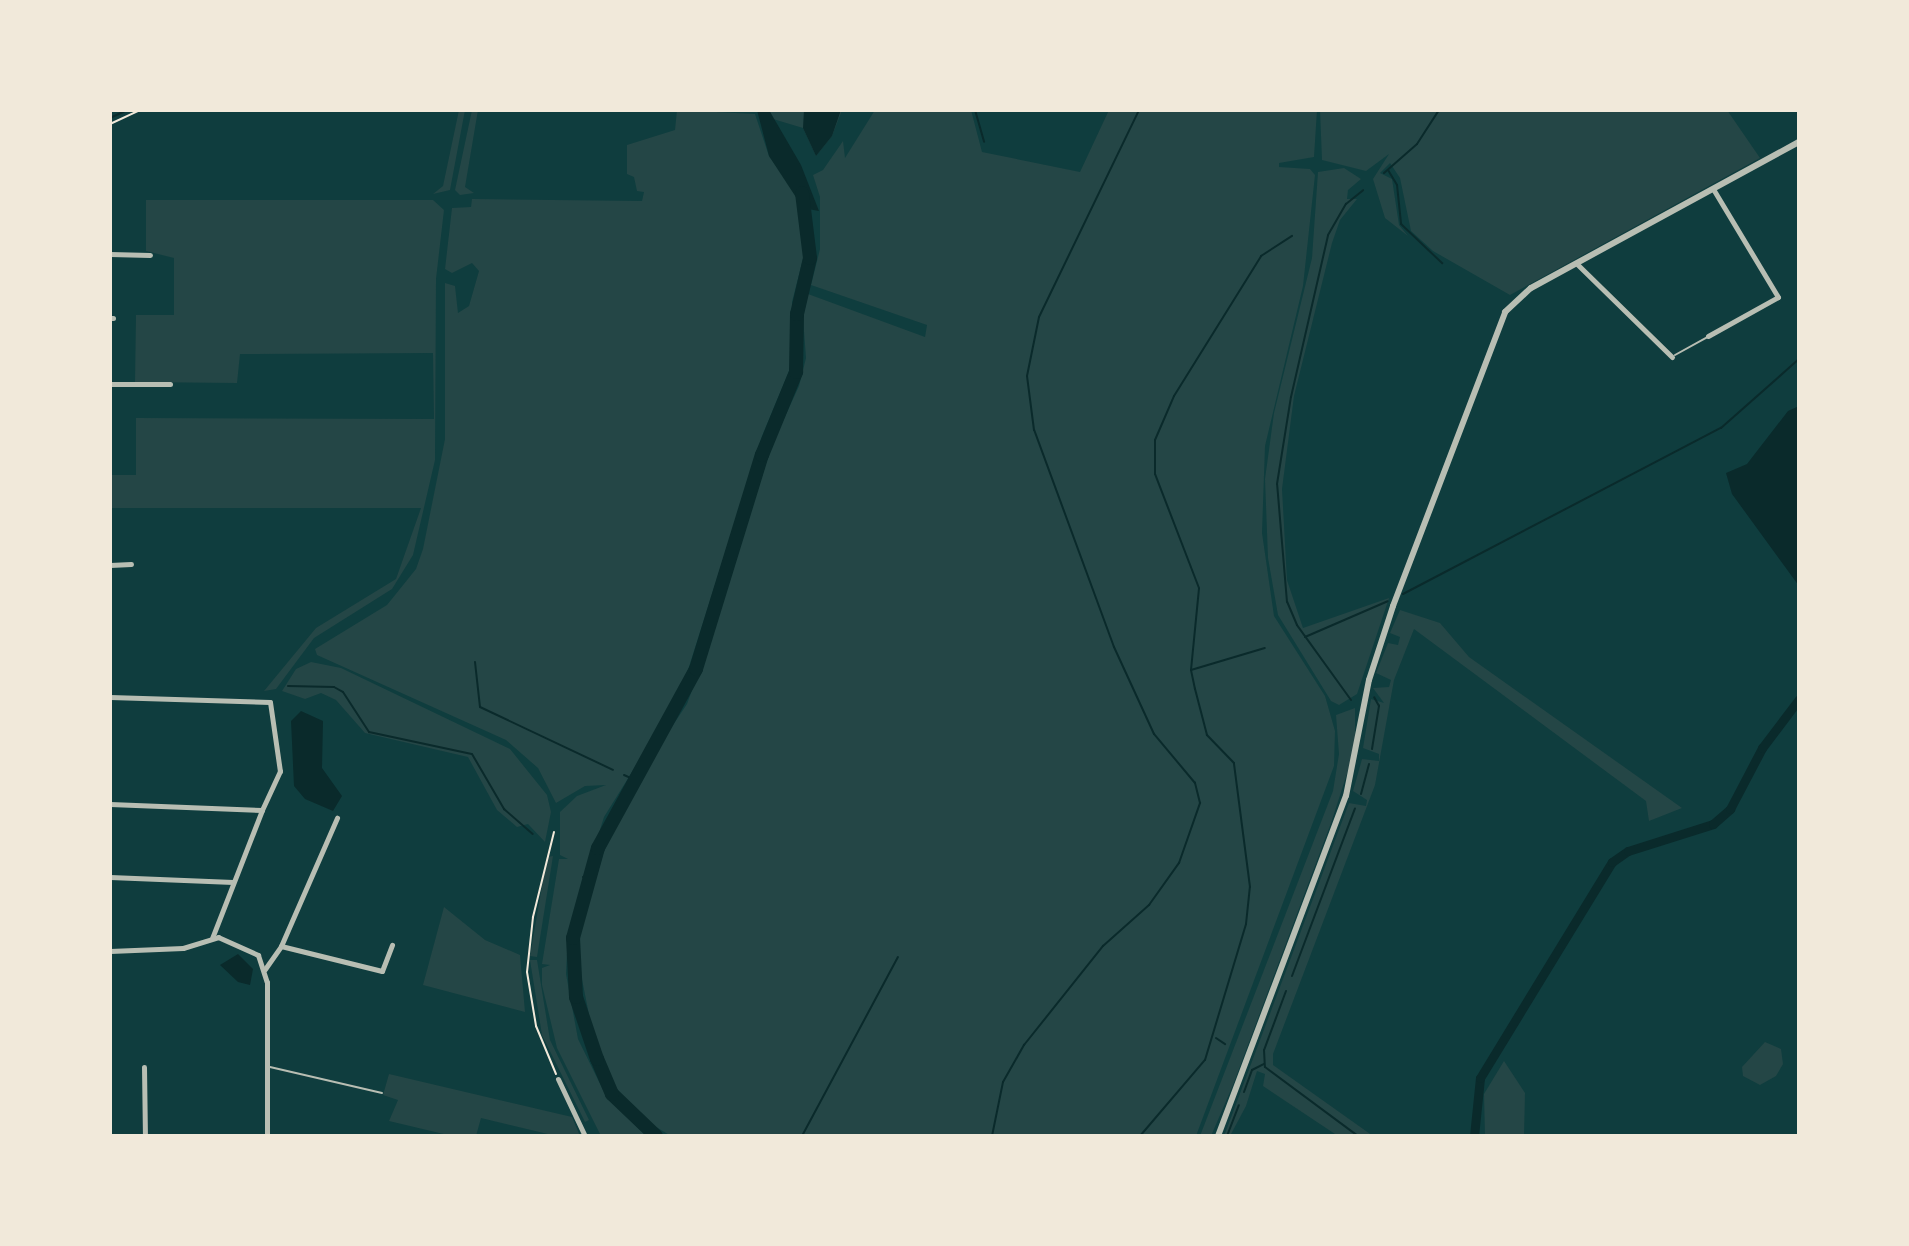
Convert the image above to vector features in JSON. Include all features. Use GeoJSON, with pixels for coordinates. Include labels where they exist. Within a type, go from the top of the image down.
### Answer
{"type":"FeatureCollection","features":[{"type":"Feature","properties":{"kind":"street"},"geometry":{"type":"LineString","coordinates":[[1218,1136],[1346,796],[1373,664],[1492,339],[1520,296],[1799,142]]}},
{"type":"Feature","properties":{"kind":"street"},"geometry":{"type":"LineString","coordinates":[[1708,336],[1778,297],[1713,189]]}},
{"type":"Feature","properties":{"kind":"street"},"geometry":{"type":"LineString","coordinates":[[110,254],[150,255]]}},
{"type":"Feature","properties":{"kind":"street"},"geometry":{"type":"LineString","coordinates":[[1577,264],[1672,357]]}},
{"type":"Feature","properties":{"kind":"street"},"geometry":{"type":"LineString","coordinates":[[110,384],[170,384]]}},
{"type":"Feature","properties":{"kind":"street"},"geometry":{"type":"LineString","coordinates":[[110,565],[131,564]]}},
{"type":"Feature","properties":{"kind":"street"},"geometry":{"type":"LineString","coordinates":[[110,697],[264,702],[275,712],[280,771],[212,938]]}},
{"type":"Feature","properties":{"kind":"street"},"geometry":{"type":"LineString","coordinates":[[110,804],[262,810]]}},
{"type":"Feature","properties":{"kind":"street"},"geometry":{"type":"LineString","coordinates":[[267,1136],[265,969],[281,946],[337,818]]}},
{"type":"Feature","properties":{"kind":"street"},"geometry":{"type":"LineString","coordinates":[[110,877],[233,882]]}},
{"type":"Feature","properties":{"kind":"street"},"geometry":{"type":"LineString","coordinates":[[110,951],[183,948],[212,938],[249,947],[265,969]]}},
{"type":"Feature","properties":{"kind":"street"},"geometry":{"type":"LineString","coordinates":[[281,946],[382,971],[392,945]]}},
{"type":"Feature","properties":{"kind":"street"},"geometry":{"type":"LineString","coordinates":[[144,1067],[145,1136]]}},
{"type":"Feature","properties":{"kind":"street"},"geometry":{"type":"LineString","coordinates":[[558,1079],[585,1136]]}},
{"type":"Feature","properties":{"kind":"lane"},"geometry":{"type":"LineString","coordinates":[[1672,357],[1708,336]]}},
{"type":"Feature","properties":{"kind":"lane"},"geometry":{"type":"LineString","coordinates":[[265,1067],[382,1093]]}},
{"type":"Feature","properties":{"kind":"path"},"geometry":{"type":"LineString","coordinates":[[110,124],[140,110]]}},
{"type":"Feature","properties":{"kind":"path"},"geometry":{"type":"LineString","coordinates":[[554,832],[533,917],[527,972],[536,1026],[558,1079]]}},
{"type":"Feature","properties":{"kind":"shaded area"},"geometry":{"type":"Polygon","coordinates":[[[459,110],[465,110],[450,190],[433,194],[443,186],[459,110]]]}},
{"type":"Feature","properties":{"kind":"shaded area"},"geometry":{"type":"Polygon","coordinates":[[[472,110],[478,110],[465,187],[474,193],[460,195],[455,190],[472,110]]]}},
{"type":"Feature","properties":{"kind":"shaded area"},"geometry":{"type":"Polygon","coordinates":[[[677,110],[755,114],[769,156],[800,199],[805,251],[792,302],[792,364],[762,436],[688,670],[667,716],[604,817],[568,932],[566,974],[578,1039],[606,1096],[646,1136],[601,1136],[557,1048],[542,985],[542,968],[550,965],[542,964],[559,859],[568,859],[560,855],[560,812],[577,796],[606,785],[585,786],[556,803],[538,768],[506,740],[317,655],[315,649],[387,605],[416,569],[423,549],[445,439],[445,283],[455,286],[458,313],[469,306],[479,271],[472,263],[452,273],[445,269],[452,208],[471,207],[472,199],[642,201],[644,192],[637,191],[634,177],[627,174],[627,145],[675,130],[677,110]]]}},
{"type":"Feature","properties":{"kind":"shaded area"},"geometry":{"type":"Polygon","coordinates":[[[757,110],[769,110],[801,165],[819,211],[803,208],[769,156],[757,110]]]}},
{"type":"Feature","properties":{"kind":"shaded area"},"geometry":{"type":"Polygon","coordinates":[[[769,110],[842,110],[832,136],[816,156],[803,128],[773,119],[769,110]]]}},
{"type":"Feature","properties":{"kind":"shaded area"},"geometry":{"type":"Polygon","coordinates":[[[804,110],[841,110],[832,136],[816,156],[803,128],[804,110]]]}},
{"type":"Feature","properties":{"kind":"shaded area"},"geometry":{"type":"Polygon","coordinates":[[[875,110],[971,110],[982,152],[1080,172],[1109,110],[1317,110],[1314,157],[1279,163],[1279,167],[1310,169],[1315,175],[1303,286],[1265,446],[1262,533],[1274,616],[1325,696],[1335,731],[1334,766],[1196,1136],[671,1136],[633,1113],[620,1097],[594,1040],[576,949],[604,851],[653,755],[687,704],[772,445],[799,386],[806,358],[803,318],[808,294],[925,337],[927,325],[811,285],[820,249],[820,197],[813,175],[823,170],[843,141],[845,158],[875,110]]]}},
{"type":"Feature","properties":{"kind":"shaded area"},"geometry":{"type":"Polygon","coordinates":[[[1320,110],[1727,110],[1760,158],[1510,295],[1433,251],[1411,231],[1400,178],[1390,163],[1380,173],[1392,179],[1399,225],[1408,236],[1385,218],[1373,179],[1389,154],[1366,171],[1322,160],[1320,110]]]}},
{"type":"Feature","properties":{"kind":"shaded area"},"geometry":{"type":"Polygon","coordinates":[[[1344,168],[1361,179],[1348,190],[1347,199],[1357,199],[1340,220],[1332,243],[1294,396],[1282,489],[1287,580],[1303,628],[1389,598],[1357,694],[1339,705],[1331,701],[1278,615],[1268,558],[1265,479],[1274,413],[1312,258],[1318,172],[1344,168]]]}},
{"type":"Feature","properties":{"kind":"shaded area"},"geometry":{"type":"Polygon","coordinates":[[[146,200],[433,200],[444,210],[436,279],[435,460],[413,555],[392,589],[314,638],[276,689],[264,691],[316,628],[396,579],[421,508],[110,508],[110,475],[136,475],[136,418],[434,419],[433,353],[240,354],[237,383],[135,382],[136,315],[174,315],[174,258],[146,251],[146,200]]]}},
{"type":"Feature","properties":{"kind":"shaded area"},"geometry":{"type":"Polygon","coordinates":[[[1799,406],[1799,586],[1732,494],[1726,473],[1747,464],[1788,411],[1799,406]]]}},
{"type":"Feature","properties":{"kind":"shaded area"},"geometry":{"type":"Polygon","coordinates":[[[1400,610],[1440,623],[1469,657],[1682,808],[1649,821],[1646,801],[1414,629],[1394,680],[1375,785],[1273,1054],[1273,1065],[1373,1136],[1338,1136],[1263,1086],[1265,1074],[1257,1071],[1246,1106],[1230,1136],[1224,1136],[1349,803],[1366,806],[1367,800],[1353,791],[1362,759],[1379,761],[1379,754],[1363,748],[1371,699],[1384,703],[1373,688],[1389,687],[1391,680],[1376,673],[1388,643],[1398,645],[1400,637],[1390,633],[1400,610]]]}},
{"type":"Feature","properties":{"kind":"shaded area"},"geometry":{"type":"Polygon","coordinates":[[[311,662],[341,668],[510,749],[547,795],[551,812],[545,842],[528,824],[517,827],[497,810],[468,757],[365,733],[336,700],[321,693],[305,699],[282,691],[296,669],[311,662]]]}},
{"type":"Feature","properties":{"kind":"shaded area"},"geometry":{"type":"Polygon","coordinates":[[[1355,708],[1355,749],[1331,823],[1233,1085],[1211,1136],[1200,1136],[1333,791],[1339,754],[1336,715],[1355,708]]]}},
{"type":"Feature","properties":{"kind":"shaded area"},"geometry":{"type":"Polygon","coordinates":[[[301,711],[323,721],[322,768],[342,796],[333,811],[305,799],[294,786],[291,721],[301,711]]]}},
{"type":"Feature","properties":{"kind":"shaded area"},"geometry":{"type":"Polygon","coordinates":[[[553,856],[537,957],[530,956],[547,857],[553,856]]]}},
{"type":"Feature","properties":{"kind":"shaded area"},"geometry":{"type":"Polygon","coordinates":[[[444,907],[485,940],[520,955],[525,1012],[423,985],[444,907]]]}},
{"type":"Feature","properties":{"kind":"shaded area"},"geometry":{"type":"Polygon","coordinates":[[[238,954],[253,969],[250,985],[238,982],[220,965],[238,954]]]}},
{"type":"Feature","properties":{"kind":"shaded area"},"geometry":{"type":"Polygon","coordinates":[[[530,960],[537,960],[550,1040],[589,1120],[585,1122],[542,1035],[530,960]]]}},
{"type":"Feature","properties":{"kind":"shaded area"},"geometry":{"type":"Polygon","coordinates":[[[1765,1042],[1781,1049],[1783,1064],[1776,1076],[1760,1085],[1743,1076],[1742,1067],[1765,1042]]]}},
{"type":"Feature","properties":{"kind":"shaded area"},"geometry":{"type":"Polygon","coordinates":[[[1504,1061],[1525,1093],[1524,1136],[1485,1136],[1484,1094],[1504,1061]]]}},
{"type":"Feature","properties":{"kind":"shaded area"},"geometry":{"type":"Polygon","coordinates":[[[389,1074],[572,1117],[580,1136],[556,1136],[481,1118],[476,1136],[452,1136],[389,1121],[398,1100],[383,1095],[389,1074]]]}},
{"type":"Feature","properties":{"kind":"waterway"},"geometry":{"type":"LineString","coordinates":[[110,118],[127,110]]}},
{"type":"Feature","properties":{"kind":"waterway"},"geometry":{"type":"LineString","coordinates":[[975,110],[984,142]]}},
{"type":"Feature","properties":{"kind":"waterway"},"geometry":{"type":"LineString","coordinates":[[992,1136],[1003,1082],[1024,1045],[1103,946],[1149,905],[1179,863],[1200,803],[1195,783],[1154,734],[1114,647],[1034,430],[1027,376],[1039,317],[1139,110]]}},
{"type":"Feature","properties":{"kind":"waterway"},"geometry":{"type":"LineString","coordinates":[[1384,173],[1417,144],[1439,110]]}},
{"type":"Feature","properties":{"kind":"waterway"},"geometry":{"type":"LineString","coordinates":[[1388,170],[1397,185],[1401,224],[1442,263]]}},
{"type":"Feature","properties":{"kind":"waterway"},"geometry":{"type":"LineString","coordinates":[[1351,700],[1297,625],[1287,602],[1277,484],[1291,397],[1328,235],[1346,204],[1363,190]]}},
{"type":"Feature","properties":{"kind":"waterway"},"geometry":{"type":"LineString","coordinates":[[656,1136],[612,1094],[597,1059],[576,997],[573,938],[598,848],[696,669],[762,455],[796,372],[797,314],[810,258],[802,193]]}},
{"type":"Feature","properties":{"kind":"waterway"},"geometry":{"type":"LineString","coordinates":[[1140,1136],[1205,1060],[1246,924],[1250,887],[1234,763],[1207,735],[1195,689],[1191,670],[1199,588],[1155,474],[1155,440],[1174,396],[1261,256],[1292,236]]}},
{"type":"Feature","properties":{"kind":"waterway"},"geometry":{"type":"LineString","coordinates":[[1403,594],[1721,428],[1799,359]]}},
{"type":"Feature","properties":{"kind":"waterway"},"geometry":{"type":"LineString","coordinates":[[1305,637],[1388,601]]}},
{"type":"Feature","properties":{"kind":"waterway"},"geometry":{"type":"LineString","coordinates":[[1191,670],[1265,648]]}},
{"type":"Feature","properties":{"kind":"waterway"},"geometry":{"type":"LineString","coordinates":[[475,662],[480,707],[613,770]]}},
{"type":"Feature","properties":{"kind":"waterway"},"geometry":{"type":"LineString","coordinates":[[288,686],[334,687],[343,692],[369,732],[472,754],[504,809],[533,834]]}},
{"type":"Feature","properties":{"kind":"waterway"},"geometry":{"type":"LineString","coordinates":[[1372,749],[1379,706],[1374,697]]}},
{"type":"Feature","properties":{"kind":"waterway"},"geometry":{"type":"LineString","coordinates":[[1474,1136],[1480,1078],[1612,862],[1628,851],[1713,824],[1730,809],[1762,748],[1799,699]]}},
{"type":"Feature","properties":{"kind":"waterway"},"geometry":{"type":"LineString","coordinates":[[1361,794],[1369,764]]}},
{"type":"Feature","properties":{"kind":"waterway"},"geometry":{"type":"LineString","coordinates":[[624,775],[633,779]]}},
{"type":"Feature","properties":{"kind":"waterway"},"geometry":{"type":"LineString","coordinates":[[1292,976],[1355,808]]}},
{"type":"Feature","properties":{"kind":"waterway"},"geometry":{"type":"LineString","coordinates":[[583,877],[591,882]]}},
{"type":"Feature","properties":{"kind":"waterway"},"geometry":{"type":"LineString","coordinates":[[802,1136],[898,957]]}},
{"type":"Feature","properties":{"kind":"waterway"},"geometry":{"type":"LineString","coordinates":[[1286,991],[1264,1050],[1265,1067],[1358,1136]]}},
{"type":"Feature","properties":{"kind":"waterway"},"geometry":{"type":"LineString","coordinates":[[1216,1038],[1225,1044]]}},
{"type":"Feature","properties":{"kind":"waterway"},"geometry":{"type":"LineString","coordinates":[[1244,1092],[1252,1070],[1264,1064]]}},
{"type":"Feature","properties":{"kind":"waterway"},"geometry":{"type":"LineString","coordinates":[[1227,1136],[1239,1105]]}}]}
